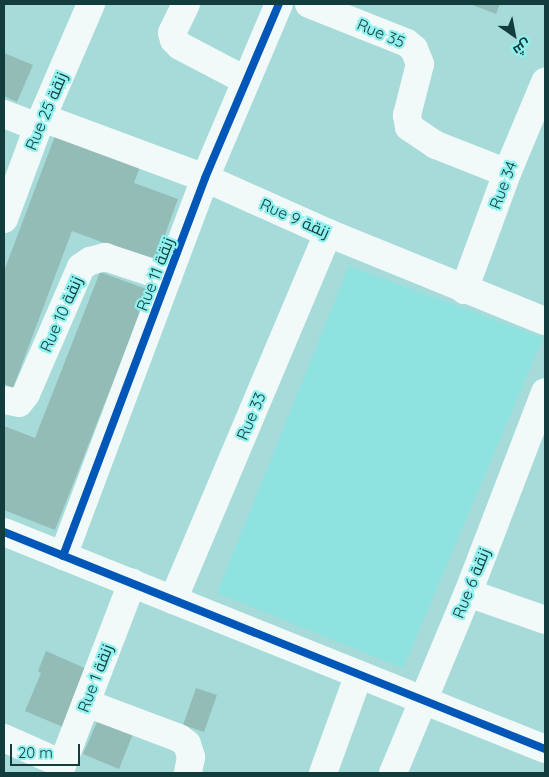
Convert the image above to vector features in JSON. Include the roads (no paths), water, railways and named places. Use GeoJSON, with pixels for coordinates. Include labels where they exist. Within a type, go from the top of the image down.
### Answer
{"type":"FeatureCollection","features":[{"type":"Feature","properties":{"kind":"street","name":"Rue 25 زنقة"},"geometry":{"type":"LineString","coordinates":[[4,219],[40,123],[91,4]]}},
{"type":"Feature","properties":{"kind":"street"},"geometry":{"type":"LineString","coordinates":[[186,4],[172,33],[174,40],[180,46],[245,80]]}},
{"type":"Feature","properties":{"kind":"street","name":"Rue 11 زنقة"},"geometry":{"type":"LineString","coordinates":[[63,556],[205,178],[245,80],[279,4]]}},
{"type":"Feature","properties":{"kind":"street","name":"Rue 35"},"geometry":{"type":"LineString","coordinates":[[309,4],[407,43],[414,48],[420,64],[407,115],[409,127],[436,145],[507,173]]}},
{"type":"Feature","properties":{"kind":"street","name":"Rue 34"},"geometry":{"type":"LineString","coordinates":[[464,290],[507,173],[545,82]]}},
{"type":"Feature","properties":{"kind":"street"},"geometry":{"type":"LineString","coordinates":[[4,114],[40,123]]}},
{"type":"Feature","properties":{"kind":"street","name":"Rue 9 زنقة"},"geometry":{"type":"LineString","coordinates":[[40,123],[205,178],[328,233],[464,290],[545,321]]}},
{"type":"Feature","properties":{"kind":"street","name":"Rue 33"},"geometry":{"type":"LineString","coordinates":[[173,600],[328,233]]}},
{"type":"Feature","properties":{"kind":"street","name":"Rue 10 زنقة"},"geometry":{"type":"LineString","coordinates":[[4,400],[19,403],[26,394],[81,266],[90,261],[105,257],[168,278]]}},
{"type":"Feature","properties":{"kind":"street","name":"Rue 6 زنقة"},"geometry":{"type":"LineString","coordinates":[[393,773],[468,593],[545,392]]}},
{"type":"Feature","properties":{"kind":"street"},"geometry":{"type":"LineString","coordinates":[[4,532],[545,749]]}},
{"type":"Feature","properties":{"kind":"street","name":"Rue 1 زنقة"},"geometry":{"type":"LineString","coordinates":[[61,768],[132,583]]}},
{"type":"Feature","properties":{"kind":"street"},"geometry":{"type":"LineString","coordinates":[[468,593],[545,620]]}},
{"type":"Feature","properties":{"kind":"street"},"geometry":{"type":"LineString","coordinates":[[323,773],[359,674]]}},
{"type":"Feature","properties":{"kind":"street"},"geometry":{"type":"LineString","coordinates":[[86,703],[179,738],[187,744],[191,757],[188,773]]}},
{"type":"Feature","properties":{"kind":"street"},"geometry":{"type":"LineString","coordinates":[[4,738],[61,768]]}}]}
